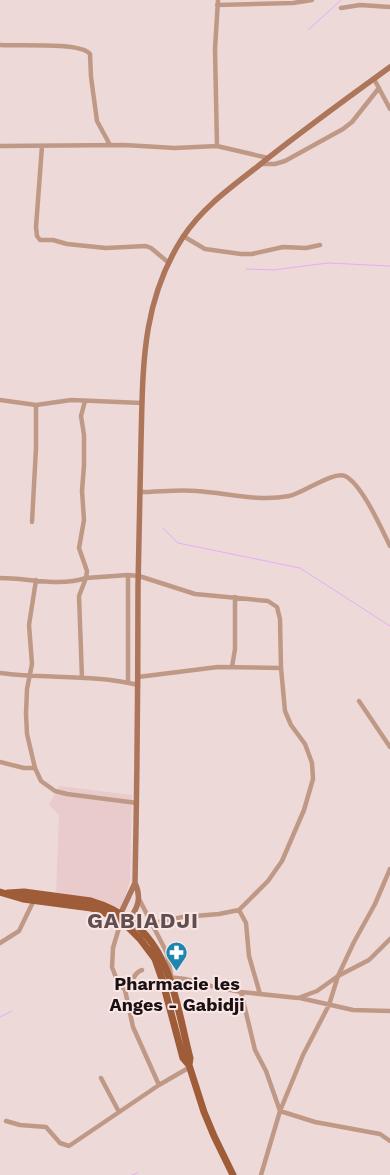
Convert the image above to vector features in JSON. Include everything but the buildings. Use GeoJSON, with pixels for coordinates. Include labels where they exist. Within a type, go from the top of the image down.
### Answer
{"type":"FeatureCollection","features":[{"type":"Feature","properties":{"kind":"main road"},"geometry":{"type":"LineString","coordinates":[[4,893],[24,892],[92,902],[113,909],[123,919]]}},
{"type":"Feature","properties":{"kind":"main road"},"geometry":{"type":"LineString","coordinates":[[4,893],[23,899],[91,908],[123,919],[139,928],[154,946],[167,969],[167,978],[204,1112],[233,1175]]}},
{"type":"Feature","properties":{"kind":"street"},"geometry":{"type":"LineString","coordinates":[[217,146],[215,49],[218,3],[292,3],[312,0]]}},
{"type":"Feature","properties":{"kind":"street"},"geometry":{"type":"LineString","coordinates":[[341,8],[360,5],[390,7]]}},
{"type":"Feature","properties":{"kind":"street"},"geometry":{"type":"LineString","coordinates":[[0,45],[77,47],[88,51],[90,54],[97,121],[110,146]]}},
{"type":"Feature","properties":{"kind":"street"},"geometry":{"type":"LineString","coordinates":[[159,1085],[132,1027],[125,990],[118,983],[112,967],[112,956],[135,883],[142,403],[143,368],[149,316],[162,275],[168,263],[184,236],[210,205],[268,158],[390,67]]}},
{"type":"Feature","properties":{"kind":"street"},"geometry":{"type":"LineString","coordinates":[[374,79],[390,109]]}},
{"type":"Feature","properties":{"kind":"street"},"geometry":{"type":"LineString","coordinates":[[261,164],[275,164],[285,161],[343,129],[352,122],[379,88]]}},
{"type":"Feature","properties":{"kind":"street"},"geometry":{"type":"LineString","coordinates":[[0,146],[175,148],[217,146],[268,158]]}},
{"type":"Feature","properties":{"kind":"street"},"geometry":{"type":"LineString","coordinates":[[42,146],[36,227],[37,236],[40,240],[53,240],[67,244],[106,248],[148,246],[168,263]]}},
{"type":"Feature","properties":{"kind":"street"},"geometry":{"type":"LineString","coordinates":[[184,236],[205,249],[241,254],[252,254],[283,247],[306,248],[320,245]]}},
{"type":"Feature","properties":{"kind":"street"},"geometry":{"type":"LineString","coordinates":[[0,400],[36,405],[71,400],[142,403]]}},
{"type":"Feature","properties":{"kind":"street"},"geometry":{"type":"LineString","coordinates":[[82,678],[79,596],[86,578],[86,571],[79,548],[84,520],[82,491],[84,435],[81,416],[85,400]]}},
{"type":"Feature","properties":{"kind":"street"},"geometry":{"type":"LineString","coordinates":[[32,522],[36,405]]}},
{"type":"Feature","properties":{"kind":"street"},"geometry":{"type":"LineString","coordinates":[[140,492],[196,491],[243,497],[277,498],[296,494],[332,477],[345,476],[358,487],[390,546]]}},
{"type":"Feature","properties":{"kind":"street"},"geometry":{"type":"LineString","coordinates":[[128,575],[128,682]]}},
{"type":"Feature","properties":{"kind":"street"},"geometry":{"type":"LineString","coordinates":[[0,578],[78,581],[86,578],[138,576],[195,594],[268,600],[277,607],[280,619],[280,668],[285,711],[291,725],[304,744],[312,763],[313,778],[304,810],[282,861],[268,881],[239,910],[153,923]]}},
{"type":"Feature","properties":{"kind":"street"},"geometry":{"type":"LineString","coordinates":[[36,580],[29,626],[32,664],[29,677],[27,734],[35,768],[41,781],[55,790],[67,794],[137,803]]}},
{"type":"Feature","properties":{"kind":"street"},"geometry":{"type":"LineString","coordinates":[[232,667],[235,649],[235,597]]}},
{"type":"Feature","properties":{"kind":"street"},"geometry":{"type":"LineString","coordinates":[[138,677],[218,667],[280,668]]}},
{"type":"Feature","properties":{"kind":"street"},"geometry":{"type":"LineString","coordinates":[[0,673],[29,677],[82,678],[138,684]]}},
{"type":"Feature","properties":{"kind":"street"},"geometry":{"type":"LineString","coordinates":[[359,701],[390,747]]}},
{"type":"Feature","properties":{"kind":"street"},"geometry":{"type":"LineString","coordinates":[[0,762],[24,768],[35,768]]}},
{"type":"Feature","properties":{"kind":"street"},"geometry":{"type":"LineString","coordinates":[[261,1175],[280,1111],[303,1055],[329,1005],[338,976],[356,937],[375,904],[390,869]]}},
{"type":"Feature","properties":{"kind":"street"},"geometry":{"type":"LineString","coordinates":[[123,919],[138,906],[139,892],[135,883]]}},
{"type":"Feature","properties":{"kind":"street"},"geometry":{"type":"LineString","coordinates":[[139,899],[167,953],[167,978],[185,978],[241,992],[298,998],[353,1010],[390,1011]]}},
{"type":"Feature","properties":{"kind":"street"},"geometry":{"type":"LineString","coordinates":[[0,943],[19,931],[34,900]]}},
{"type":"Feature","properties":{"kind":"street"},"geometry":{"type":"LineString","coordinates":[[239,910],[246,923],[251,963],[256,974],[260,994]]}},
{"type":"Feature","properties":{"kind":"street"},"geometry":{"type":"LineString","coordinates":[[298,998],[317,992],[338,976],[369,960],[390,939]]}},
{"type":"Feature","properties":{"kind":"street"},"geometry":{"type":"LineString","coordinates":[[125,990],[136,974],[142,970]]}},
{"type":"Feature","properties":{"kind":"street"},"geometry":{"type":"LineString","coordinates":[[241,992],[255,1050],[266,1071],[280,1111]]}},
{"type":"Feature","properties":{"kind":"street"},"geometry":{"type":"LineString","coordinates":[[6,1121],[20,1125],[46,1128],[66,1146],[74,1143],[190,1066]]}},
{"type":"Feature","properties":{"kind":"street"},"geometry":{"type":"LineString","coordinates":[[101,1078],[119,1112]]}},
{"type":"Feature","properties":{"kind":"street"},"geometry":{"type":"LineString","coordinates":[[280,1111],[315,1122],[380,1134],[390,1141]]}},
{"type":"Feature","properties":{"kind":"shaded area"},"geometry":{"type":"Polygon","coordinates":[[[59,786],[132,795],[130,881],[121,909],[107,904],[56,893],[59,815],[49,805],[59,786]]]}},
{"type":"Feature","properties":{"kind":"waterway"},"geometry":{"type":"LineString","coordinates":[[308,30],[341,0]]}},
{"type":"Feature","properties":{"kind":"waterway"},"geometry":{"type":"LineString","coordinates":[[246,269],[273,270],[328,263],[390,266]]}},
{"type":"Feature","properties":{"kind":"waterway"},"geometry":{"type":"LineString","coordinates":[[163,528],[178,543],[300,568],[390,626]]}},
{"type":"Feature","properties":{"kind":"waterway"},"geometry":{"type":"LineString","coordinates":[[0,1017],[12,1011]]}},
{"type":"Feature","properties":{"kind":"waterway"},"geometry":{"type":"LineString","coordinates":[[132,1175],[137,1173]]}},
{"type":"Feature","properties":{"kind":"place","name":"Pharmacie les Anges - Gabidji"},"geometry":{"type":"Point","coordinates":[177,972]}},
{"type":"Feature","properties":{"kind":"district","name":"GABIADJI"},"geometry":{"type":"Point","coordinates":[143,920]}}]}
